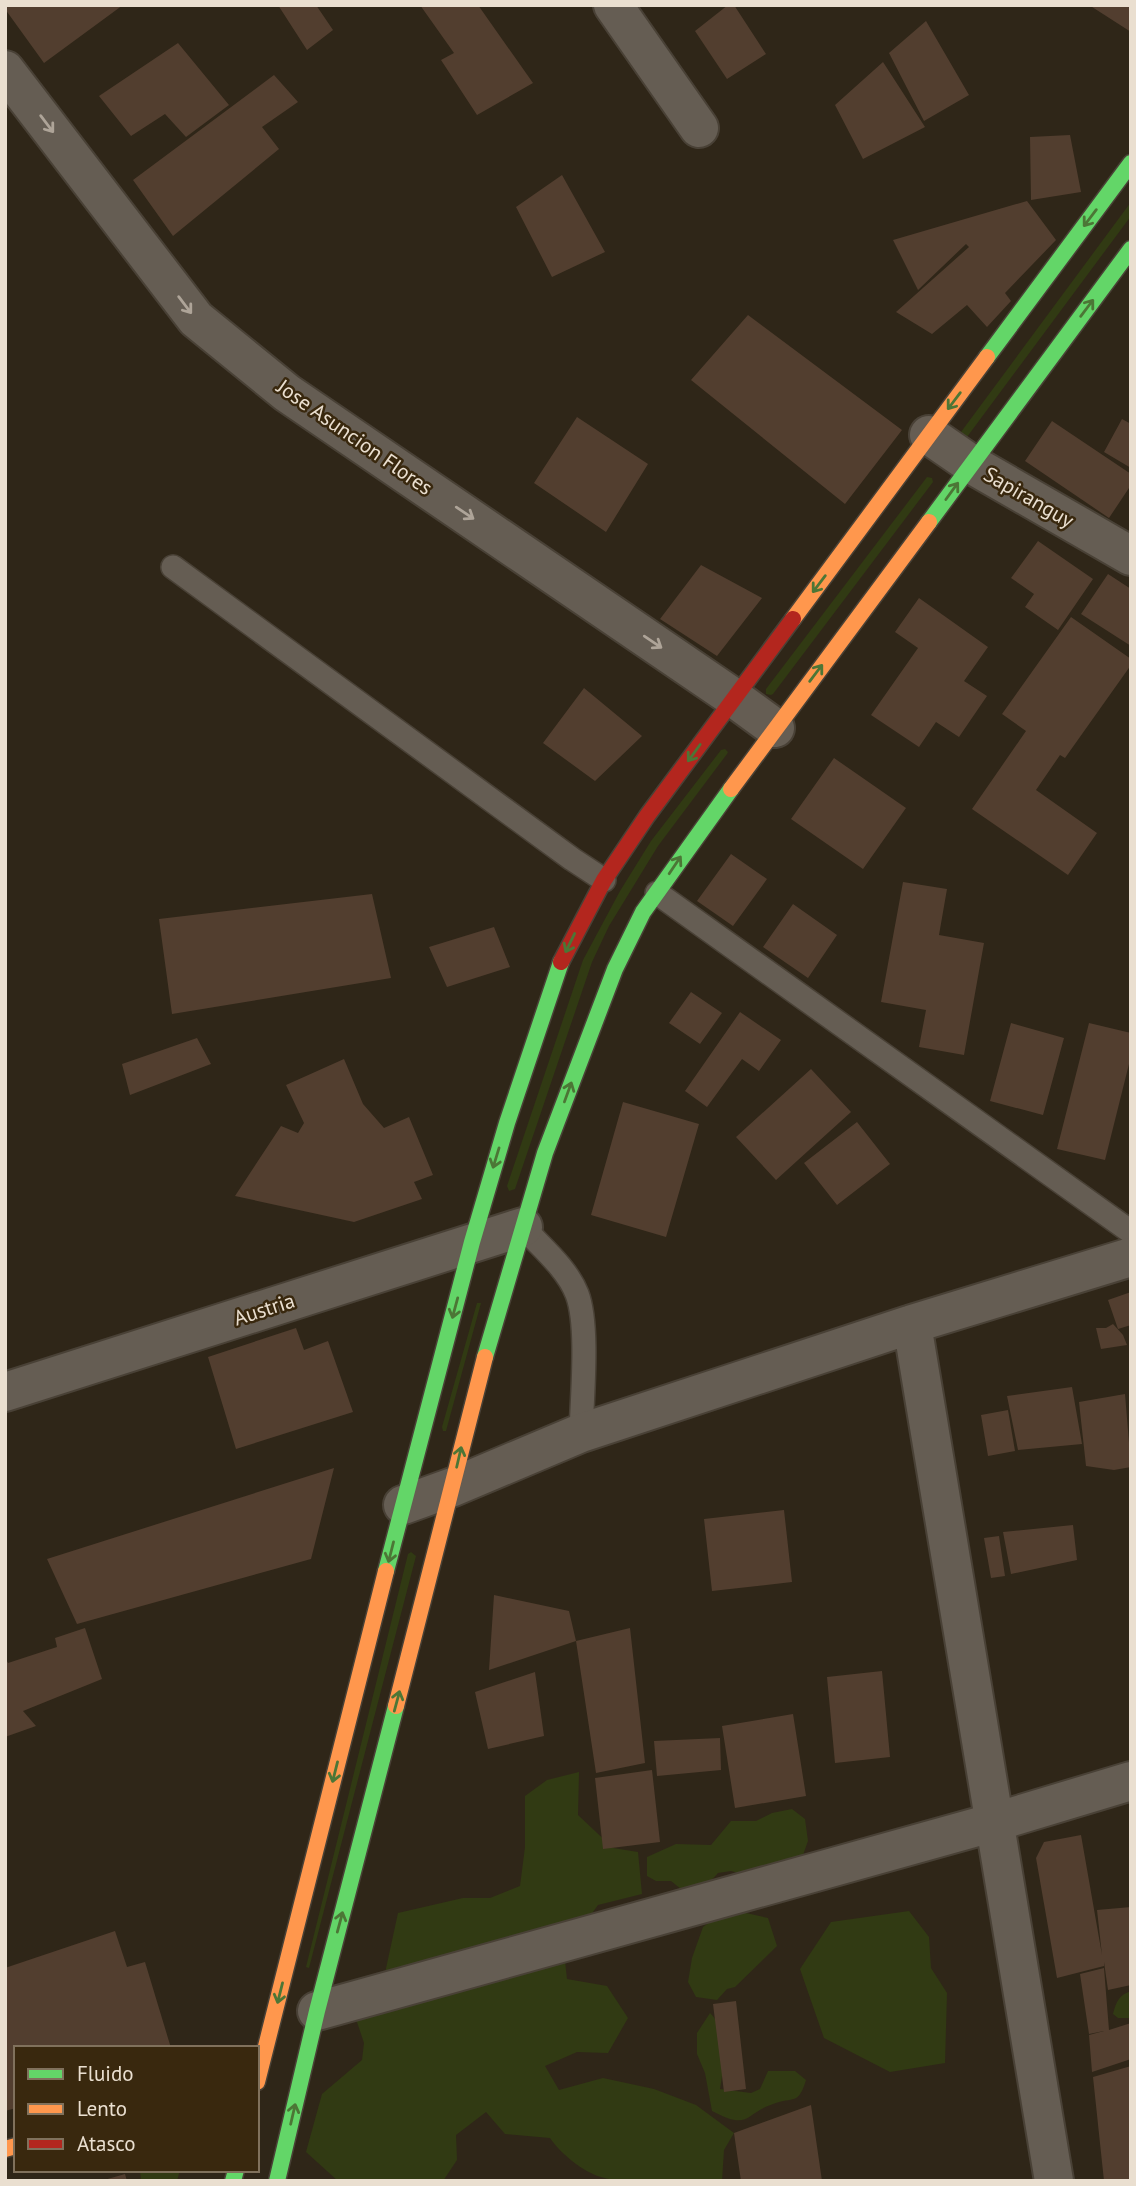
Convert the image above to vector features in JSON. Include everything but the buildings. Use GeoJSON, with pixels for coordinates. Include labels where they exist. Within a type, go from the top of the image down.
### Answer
{"type":"FeatureCollection","features":[{"type":"Feature","properties":{"kind":"main road"},"geometry":{"type":"LineString","coordinates":[[260,2063],[472,1242],[507,1123],[561,964],[604,880],[734,698],[1131,163]]}},
{"type":"Feature","properties":{"kind":"main road"},"geometry":{"type":"LineString","coordinates":[[277,2181],[308,2020],[453,1487],[475,1390],[545,1153],[615,969],[643,912],[775,728],[1131,249]]}},
{"type":"Feature","properties":{"kind":"main road"},"geometry":{"type":"LineString","coordinates":[[260,2063],[280,2045]]}},
{"type":"Feature","properties":{"kind":"street"},"geometry":{"type":"LineString","coordinates":[[613,5],[699,128]]}},
{"type":"Feature","properties":{"kind":"street","name":"Jose Asuncion Flores"},"geometry":{"type":"LineString","coordinates":[[5,70],[196,319],[288,393],[775,728]]}},
{"type":"Feature","properties":{"kind":"street","name":"Sapiranguy"},"geometry":{"type":"LineString","coordinates":[[929,435],[971,464],[1131,556]]}},
{"type":"Feature","properties":{"kind":"street","name":"Austria"},"geometry":{"type":"LineString","coordinates":[[5,1392],[523,1227]]}},
{"type":"Feature","properties":{"kind":"street"},"geometry":{"type":"LineString","coordinates":[[403,1504],[453,1487],[581,1433],[912,1324],[1131,1257]]}},
{"type":"Feature","properties":{"kind":"street"},"geometry":{"type":"LineString","coordinates":[[912,1324],[1054,2181]]}},
{"type":"Feature","properties":{"kind":"street"},"geometry":{"type":"LineString","coordinates":[[308,2020],[1131,1781]]}},
{"type":"Feature","properties":{"kind":"lane"},"geometry":{"type":"LineString","coordinates":[[173,567],[604,880]]}},
{"type":"Feature","properties":{"kind":"lane"},"geometry":{"type":"LineString","coordinates":[[657,893],[1131,1232]]}},
{"type":"Feature","properties":{"kind":"lane"},"geometry":{"type":"LineString","coordinates":[[523,1227],[563,1271],[577,1293],[583,1320],[581,1433]]}},
{"type":"Feature","properties":{"kind":"green space"},"geometry":{"type":"Polygon","coordinates":[[[1131,202],[1131,216],[967,437],[962,439],[961,432],[1131,202]]]}},
{"type":"Feature","properties":{"kind":"green space"},"geometry":{"type":"Polygon","coordinates":[[[927,477],[932,478],[933,482],[773,694],[766,694],[766,689],[927,477]]]}},
{"type":"Feature","properties":{"kind":"green space"},"geometry":{"type":"Polygon","coordinates":[[[725,749],[727,754],[658,846],[609,926],[592,962],[515,1189],[509,1191],[507,1186],[583,960],[620,891],[651,841],[721,750],[725,749]]]}},
{"type":"Feature","properties":{"kind":"green space"},"geometry":{"type":"Polygon","coordinates":[[[477,1303],[481,1303],[446,1431],[443,1431],[442,1427],[477,1303]]]}},
{"type":"Feature","properties":{"kind":"green space"},"geometry":{"type":"Polygon","coordinates":[[[411,1552],[416,1556],[309,1968],[306,1967],[408,1554],[411,1552]]]}},
{"type":"Feature","properties":{"kind":"green space"},"geometry":{"type":"Polygon","coordinates":[[[579,1772],[578,1815],[613,1848],[638,1852],[642,1894],[598,1905],[564,1952],[567,1979],[607,1986],[628,2018],[608,2053],[577,2052],[545,2066],[559,2090],[603,2078],[654,2089],[696,2105],[734,2133],[724,2150],[722,2181],[644,2182],[601,2177],[572,2161],[550,2138],[505,2134],[486,2112],[456,2135],[457,2160],[443,2181],[338,2181],[306,2152],[322,2094],[362,2060],[364,2043],[356,2019],[385,1973],[398,1913],[463,1898],[490,1898],[520,1886],[525,1847],[525,1796],[547,1780],[579,1772]]]}},
{"type":"Feature","properties":{"kind":"green space"},"geometry":{"type":"Polygon","coordinates":[[[792,1809],[805,1819],[808,1841],[803,1855],[794,1864],[745,1875],[731,1871],[718,1873],[702,1886],[681,1889],[671,1881],[656,1881],[647,1876],[647,1857],[676,1844],[711,1845],[731,1821],[756,1821],[772,1813],[792,1809]]]}},
{"type":"Feature","properties":{"kind":"green space"},"geometry":{"type":"Polygon","coordinates":[[[728,1909],[768,1918],[777,1946],[735,1987],[727,1989],[717,2000],[696,1997],[688,1982],[692,1958],[703,1927],[728,1909]]]}},
{"type":"Feature","properties":{"kind":"green space"},"geometry":{"type":"Polygon","coordinates":[[[909,1911],[929,1937],[931,1968],[947,1993],[945,2063],[890,2072],[824,2038],[800,1969],[831,1922],[909,1911]]]}},
{"type":"Feature","properties":{"kind":"green space"},"geometry":{"type":"Polygon","coordinates":[[[1131,1991],[1131,2018],[1118,2018],[1113,2014],[1117,2003],[1131,1991]]]}},
{"type":"Feature","properties":{"kind":"green space"},"geometry":{"type":"Polygon","coordinates":[[[710,2013],[721,2030],[723,2039],[724,2059],[720,2089],[751,2093],[760,2089],[768,2071],[795,2071],[806,2080],[798,2097],[773,2104],[740,2120],[733,2120],[712,2111],[705,2073],[697,2054],[697,2033],[710,2013]]]}},
{"type":"Feature","properties":{"kind":"green space"},"geometry":{"type":"Polygon","coordinates":[[[140,2172],[179,2172],[177,2181],[141,2181],[140,2172]]]}},
{"type":"Feature","properties":{"kind":"traffic: fast"},"geometry":{"type":"LineString","coordinates":[[987,357],[1131,163]]}},
{"type":"Feature","properties":{"kind":"traffic: fast"},"geometry":{"type":"LineString","coordinates":[[929,522],[1131,249]]}},
{"type":"Feature","properties":{"kind":"traffic: fast"},"geometry":{"type":"LineString","coordinates":[[485,1357],[545,1153],[615,969],[643,912],[731,789]]}},
{"type":"Feature","properties":{"kind":"traffic: fast"},"geometry":{"type":"LineString","coordinates":[[386,1571],[472,1242],[507,1123],[561,962]]}},
{"type":"Feature","properties":{"kind":"traffic: fast"},"geometry":{"type":"LineString","coordinates":[[277,2181],[317,2011],[396,1706]]}},
{"type":"Feature","properties":{"kind":"traffic: fast"},"geometry":{"type":"LineString","coordinates":[[233,2181],[235,2172]]}},
{"type":"Feature","properties":{"kind":"traffic: slow"},"geometry":{"type":"LineString","coordinates":[[793,619],[987,357]]}},
{"type":"Feature","properties":{"kind":"traffic: slow"},"geometry":{"type":"LineString","coordinates":[[731,789],[929,522]]}},
{"type":"Feature","properties":{"kind":"traffic: slow"},"geometry":{"type":"LineString","coordinates":[[396,1706],[485,1357]]}},
{"type":"Feature","properties":{"kind":"traffic: slow"},"geometry":{"type":"LineString","coordinates":[[259,2074],[386,1571]]}},
{"type":"Feature","properties":{"kind":"traffic: slow"},"geometry":{"type":"LineString","coordinates":[[5,2149],[14,2147]]}},
{"type":"Feature","properties":{"kind":"traffic: jam"},"geometry":{"type":"LineString","coordinates":[[561,962],[604,880],[647,816],[793,619]]}}]}
